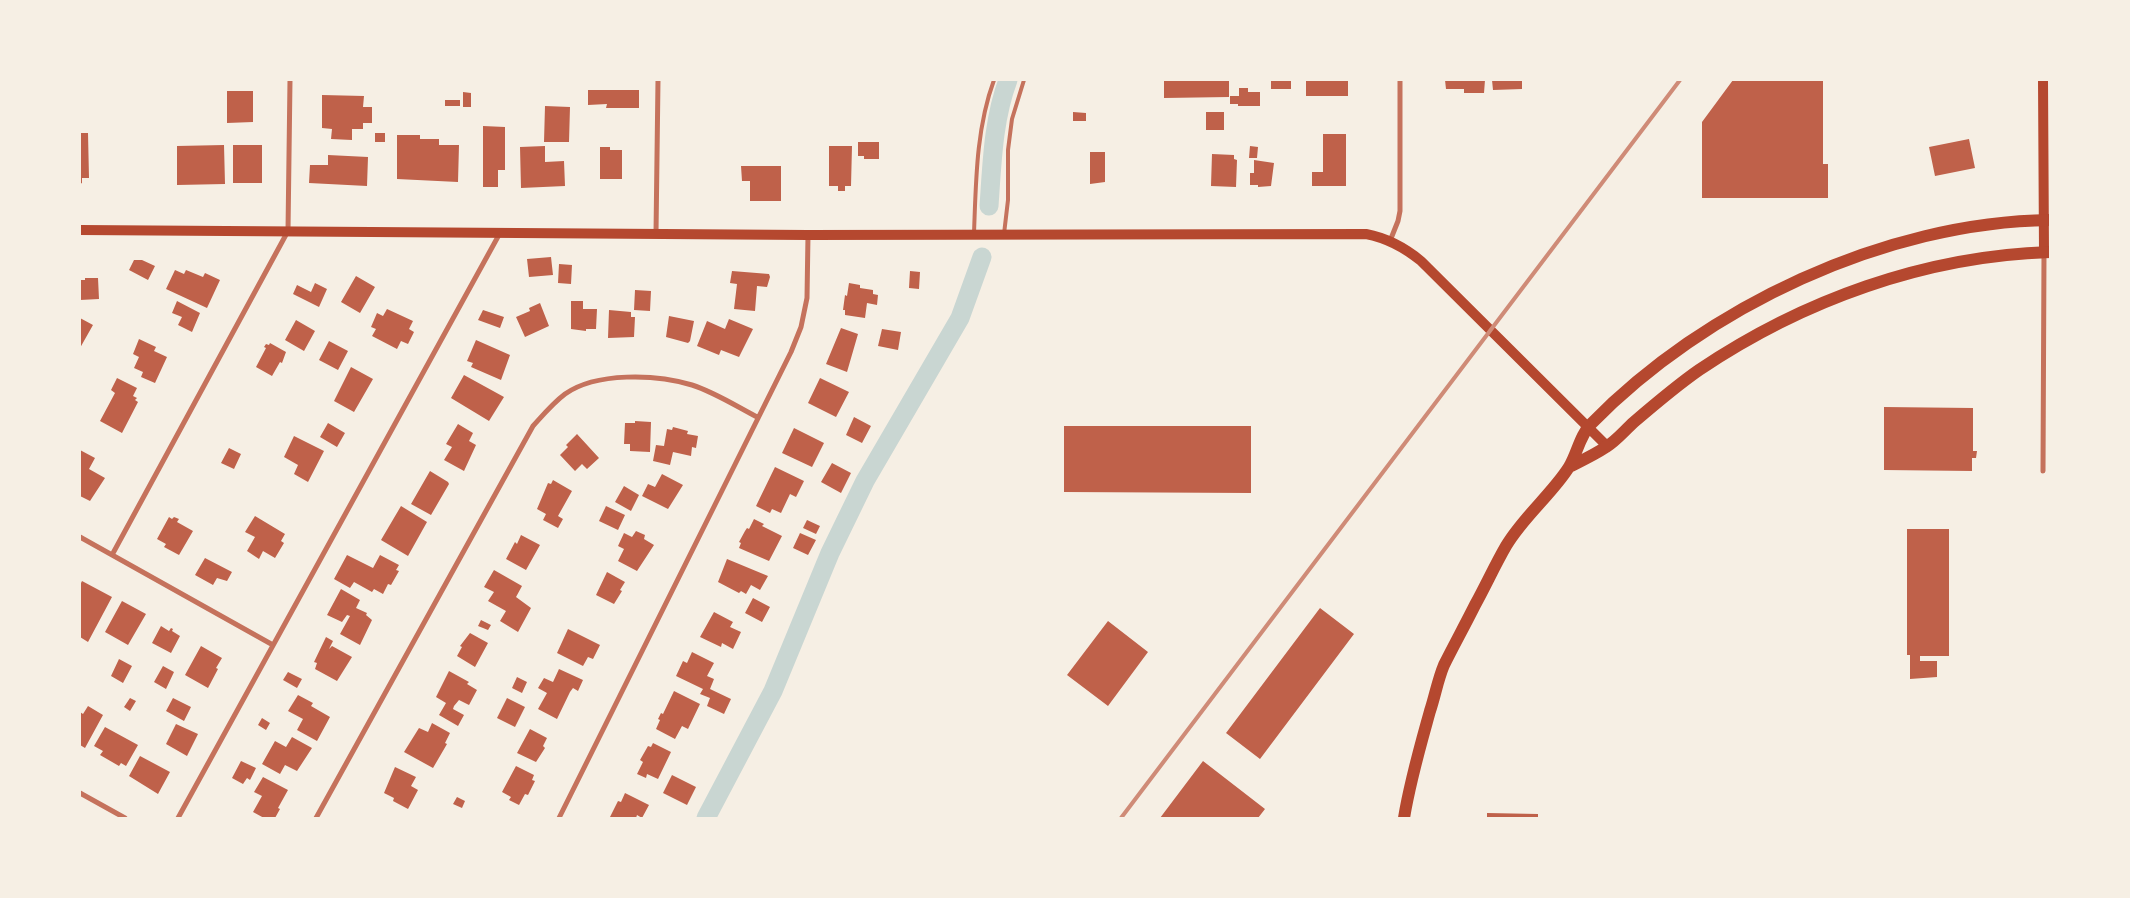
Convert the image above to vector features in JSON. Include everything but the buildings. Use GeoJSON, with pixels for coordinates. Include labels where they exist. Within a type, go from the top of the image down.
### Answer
{"type":"FeatureCollection","features":[{"type":"Feature","properties":{"kind":"main road"},"geometry":{"type":"LineString","coordinates":[[1569,467],[1607,446],[1664,397],[1699,371],[1756,336],[1816,306],[1880,282],[1945,264],[1999,255],[2047,252],[2043,80]]}},
{"type":"Feature","properties":{"kind":"main road"},"geometry":{"type":"LineString","coordinates":[[1404,818],[1411,776],[1443,667],[1507,544],[1569,467],[1588,427],[1632,387],[1687,344],[1747,307],[1810,276],[1873,252],[1939,234],[2007,222],[2047,220]]}},
{"type":"Feature","properties":{"kind":"main road"},"geometry":{"type":"LineString","coordinates":[[80,230],[808,235],[1366,234],[1390,241],[1421,261],[1607,446]]}},
{"type":"Feature","properties":{"kind":"street"},"geometry":{"type":"LineString","coordinates":[[112,555],[288,231],[290,80]]}},
{"type":"Feature","properties":{"kind":"street"},"geometry":{"type":"LineString","coordinates":[[656,233],[658,80]]}},
{"type":"Feature","properties":{"kind":"street"},"geometry":{"type":"LineString","coordinates":[[1390,241],[1398,221],[1400,205],[1400,80]]}},
{"type":"Feature","properties":{"kind":"street"},"geometry":{"type":"LineString","coordinates":[[178,818],[500,233]]}},
{"type":"Feature","properties":{"kind":"street"},"geometry":{"type":"LineString","coordinates":[[558,818],[791,352],[801,328],[807,298],[808,235]]}},
{"type":"Feature","properties":{"kind":"street"},"geometry":{"type":"LineString","coordinates":[[2043,471],[2047,252]]}},
{"type":"Feature","properties":{"kind":"street"},"geometry":{"type":"LineString","coordinates":[[316,818],[533,426],[549,408],[566,393],[585,384],[604,379],[646,378],[671,380],[693,386],[757,417]]}},
{"type":"Feature","properties":{"kind":"street"},"geometry":{"type":"LineString","coordinates":[[80,537],[274,644]]}},
{"type":"Feature","properties":{"kind":"street"},"geometry":{"type":"LineString","coordinates":[[80,793],[125,818]]}},
{"type":"Feature","properties":{"kind":"lane"},"geometry":{"type":"LineString","coordinates":[[974,234],[978,152],[984,116],[994,80]]}},
{"type":"Feature","properties":{"kind":"lane"},"geometry":{"type":"LineString","coordinates":[[1004,234],[1008,200],[1008,150],[1012,120],[1024,80]]}},
{"type":"Feature","properties":{"kind":"waterway"},"geometry":{"type":"LineString","coordinates":[[989,206],[996,126],[1008,80]]}},
{"type":"Feature","properties":{"kind":"waterway"},"geometry":{"type":"LineString","coordinates":[[706,818],[773,691],[830,553],[865,481],[960,318],[982,257]]}},
{"type":"Feature","properties":{"kind":"railway"},"geometry":{"type":"LineString","coordinates":[[1121,818],[1680,80]]}}]}
